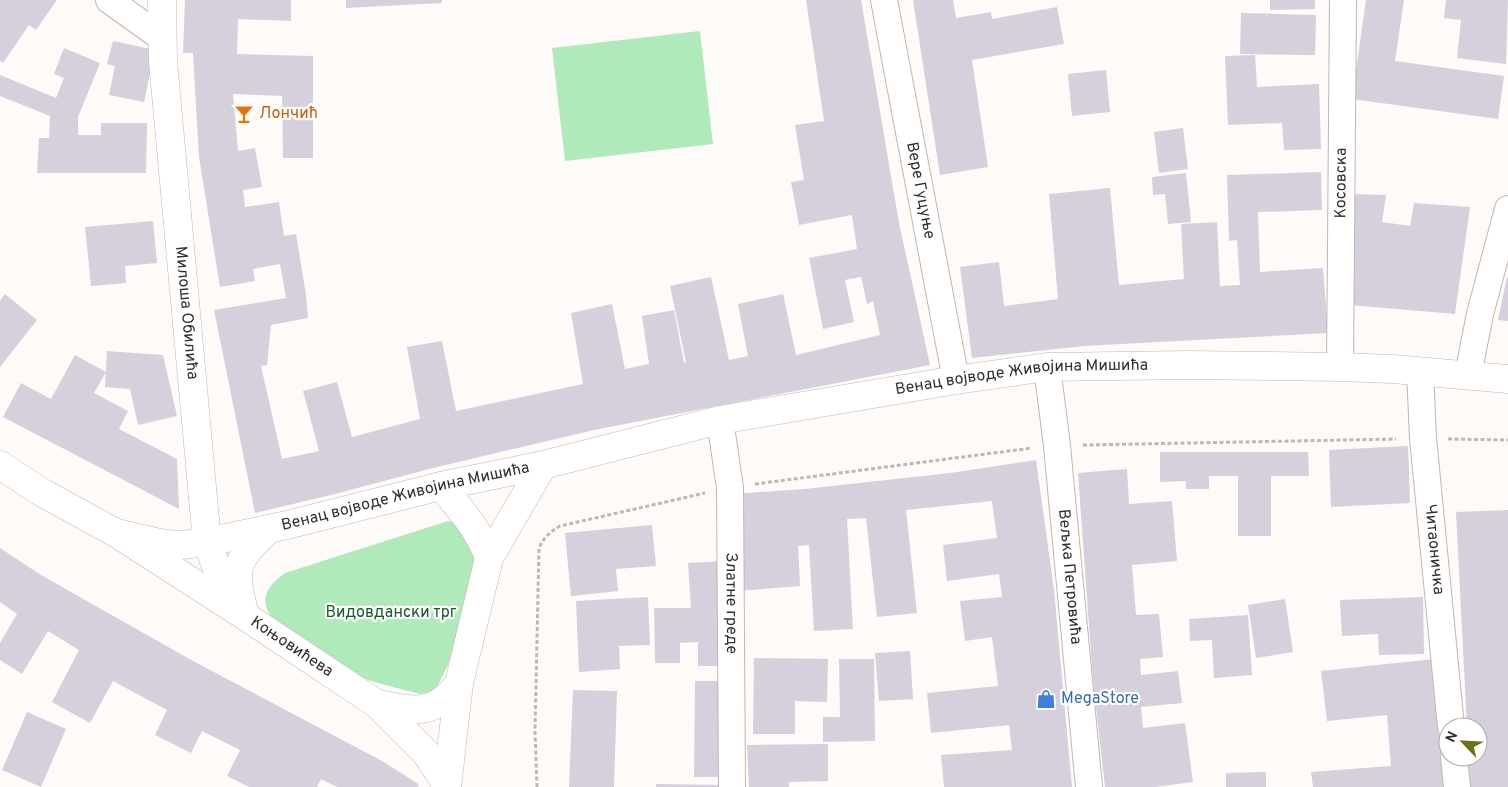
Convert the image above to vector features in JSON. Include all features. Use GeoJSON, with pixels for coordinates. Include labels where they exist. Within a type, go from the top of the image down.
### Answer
{"type":"FeatureCollection","features":[{"type":"Feature","properties":{"kind":"main road","name":"Милоша Обилића"},"geometry":{"type":"LineString","coordinates":[[162,0],[163,61],[207,542],[217,569],[245,616]]}},
{"type":"Feature","properties":{"kind":"main road","name":"Венац војводе Живојина Мишића"},"geometry":{"type":"LineString","coordinates":[[269,529],[440,486],[543,465],[720,420],[956,380],[1047,367],[1188,365],[1340,367],[1420,371],[1508,379]]}},
{"type":"Feature","properties":{"kind":"main road","name":"Коњовићева"},"geometry":{"type":"LineString","coordinates":[[0,465],[41,492],[116,533],[377,704],[426,753],[447,786]]}},
{"type":"Feature","properties":{"kind":"main road","name":"Венац војводе Живојина Мишића"},"geometry":{"type":"LineString","coordinates":[[447,786],[459,683],[489,558],[543,465]]}},
{"type":"Feature","properties":{"kind":"main road"},"geometry":{"type":"LineString","coordinates":[[440,486],[478,531],[489,558]]}},
{"type":"Feature","properties":{"kind":"main road","name":"Коњовићева"},"geometry":{"type":"LineString","coordinates":[[116,533],[164,544],[181,545],[207,542],[269,529]]}},
{"type":"Feature","properties":{"kind":"main road"},"geometry":{"type":"LineString","coordinates":[[245,616],[239,592],[237,573],[241,560],[248,549],[269,529]]}},
{"type":"Feature","properties":{"kind":"main road"},"geometry":{"type":"LineString","coordinates":[[377,704],[414,710],[424,709],[440,704],[449,697],[459,683]]}},
{"type":"Feature","properties":{"kind":"street"},"geometry":{"type":"LineString","coordinates":[[109,0],[162,38]]}},
{"type":"Feature","properties":{"kind":"street","name":"Вере Гуцуње"},"geometry":{"type":"LineString","coordinates":[[884,0],[956,380]]}},
{"type":"Feature","properties":{"kind":"street","name":"Косовска"},"geometry":{"type":"LineString","coordinates":[[1340,367],[1343,0]]}},
{"type":"Feature","properties":{"kind":"street"},"geometry":{"type":"LineString","coordinates":[[1468,375],[1480,314],[1508,210]]}},
{"type":"Feature","properties":{"kind":"street","name":"Вељка Петровића"},"geometry":{"type":"LineString","coordinates":[[1047,367],[1057,446],[1089,787]]}},
{"type":"Feature","properties":{"kind":"street","name":"Читаоничка"},"geometry":{"type":"LineString","coordinates":[[1420,371],[1423,438],[1450,717]]}},
{"type":"Feature","properties":{"kind":"street","name":"Златне греде"},"geometry":{"type":"LineString","coordinates":[[720,420],[730,488],[732,787]]}},
{"type":"Feature","properties":{"kind":"street"},"geometry":{"type":"LineString","coordinates":[[1455,767],[1457,787]]}},
{"type":"Feature","properties":{"kind":"path"},"geometry":{"type":"LineString","coordinates":[[537,787],[535,731],[538,558],[539,548],[543,539],[560,526],[730,488],[1003,451],[1057,446],[1423,438],[1508,440]]}},
{"type":"Feature","properties":{"kind":"green space"},"geometry":{"type":"Polygon","coordinates":[[[700,31],[713,144],[565,161],[552,48],[700,31]]]}},
{"type":"Feature","properties":{"kind":"green space","name":"Видовдански трг"},"geometry":{"type":"Polygon","coordinates":[[[448,521],[462,524],[479,544],[475,587],[447,667],[438,685],[431,692],[420,694],[348,673],[291,635],[280,626],[266,607],[266,596],[272,585],[285,573],[448,521]]]}},
{"type":"Feature","properties":{"kind":"building"},"geometry":{"type":"Polygon","coordinates":[[[0,0],[57,0],[36,30],[29,25],[3,63],[0,61],[0,0]]]}},
{"type":"Feature","properties":{"kind":"building"},"geometry":{"type":"Polygon","coordinates":[[[185,0],[291,0],[291,21],[238,19],[237,54],[313,56],[313,158],[283,158],[282,96],[233,94],[238,151],[255,148],[262,187],[243,190],[245,207],[279,202],[284,236],[296,234],[306,295],[308,318],[271,325],[267,365],[261,366],[282,459],[319,451],[303,391],[337,382],[352,437],[420,419],[407,347],[442,341],[456,411],[583,384],[571,313],[612,304],[625,369],[649,364],[642,316],[674,310],[684,363],[686,362],[670,286],[711,277],[729,360],[748,356],[738,304],[783,294],[796,355],[880,335],[873,301],[867,304],[861,277],[845,280],[854,322],[823,329],[809,258],[857,249],[852,215],[799,225],[791,182],[804,180],[795,125],[824,121],[806,0],[861,0],[899,223],[930,365],[594,430],[255,513],[214,310],[286,298],[280,264],[253,269],[255,281],[220,287],[199,157],[193,53],[183,53],[185,0]]]}},
{"type":"Feature","properties":{"kind":"building"},"geometry":{"type":"Polygon","coordinates":[[[346,0],[442,0],[442,3],[346,8],[346,0]]]}},
{"type":"Feature","properties":{"kind":"building"},"geometry":{"type":"Polygon","coordinates":[[[913,0],[953,0],[956,18],[991,12],[992,19],[1057,7],[1064,44],[972,60],[988,167],[940,175],[913,0]]]}},
{"type":"Feature","properties":{"kind":"building"},"geometry":{"type":"Polygon","coordinates":[[[1270,0],[1315,0],[1315,9],[1270,10],[1270,0]]]}},
{"type":"Feature","properties":{"kind":"building"},"geometry":{"type":"Polygon","coordinates":[[[1366,0],[1404,0],[1395,61],[1504,76],[1498,119],[1352,99],[1366,0]]]}},
{"type":"Feature","properties":{"kind":"building"},"geometry":{"type":"Polygon","coordinates":[[[1446,0],[1508,0],[1506,64],[1457,58],[1461,20],[1444,18],[1446,0]]]}},
{"type":"Feature","properties":{"kind":"building"},"geometry":{"type":"Polygon","coordinates":[[[1241,13],[1316,15],[1315,55],[1240,54],[1241,13]]]}},
{"type":"Feature","properties":{"kind":"building"},"geometry":{"type":"Polygon","coordinates":[[[113,41],[155,50],[144,102],[109,95],[115,66],[107,64],[113,41]]]}},
{"type":"Feature","properties":{"kind":"building"},"geometry":{"type":"Polygon","coordinates":[[[64,48],[100,63],[78,117],[78,135],[101,135],[101,123],[147,123],[146,173],[37,173],[39,138],[49,138],[50,116],[0,96],[0,75],[56,98],[64,78],[54,74],[64,48]]]}},
{"type":"Feature","properties":{"kind":"building"},"geometry":{"type":"Polygon","coordinates":[[[1255,55],[1257,87],[1319,84],[1321,149],[1284,150],[1282,123],[1228,125],[1225,56],[1255,55]]]}},
{"type":"Feature","properties":{"kind":"building"},"geometry":{"type":"Polygon","coordinates":[[[1106,70],[1110,112],[1072,116],[1068,74],[1106,70]]]}},
{"type":"Feature","properties":{"kind":"building"},"geometry":{"type":"Polygon","coordinates":[[[1183,128],[1188,169],[1159,173],[1154,132],[1183,128]]]}},
{"type":"Feature","properties":{"kind":"building"},"geometry":{"type":"Polygon","coordinates":[[[1321,172],[1322,210],[1258,212],[1260,272],[1323,268],[1328,333],[1084,346],[972,358],[960,267],[999,262],[1004,306],[1058,299],[1049,194],[1110,188],[1119,285],[1184,279],[1181,224],[1217,222],[1220,286],[1240,285],[1237,240],[1229,241],[1227,175],[1321,172]]]}},
{"type":"Feature","properties":{"kind":"building"},"geometry":{"type":"Polygon","coordinates":[[[1186,173],[1191,222],[1168,224],[1165,194],[1153,195],[1152,177],[1186,173]]]}},
{"type":"Feature","properties":{"kind":"building"},"geometry":{"type":"Polygon","coordinates":[[[1349,194],[1386,195],[1382,222],[1410,226],[1414,203],[1470,207],[1455,314],[1350,305],[1349,194]]]}},
{"type":"Feature","properties":{"kind":"building"},"geometry":{"type":"Polygon","coordinates":[[[153,221],[157,263],[125,266],[126,283],[91,286],[85,227],[153,221]]]}},
{"type":"Feature","properties":{"kind":"building"},"geometry":{"type":"Polygon","coordinates":[[[1508,277],[1508,321],[1498,320],[1508,277]]]}},
{"type":"Feature","properties":{"kind":"building"},"geometry":{"type":"Polygon","coordinates":[[[5,294],[37,320],[0,367],[0,301],[5,294]]]}},
{"type":"Feature","properties":{"kind":"building"},"geometry":{"type":"Polygon","coordinates":[[[107,351],[163,355],[177,416],[138,425],[130,389],[105,387],[107,351]]]}},
{"type":"Feature","properties":{"kind":"building"},"geometry":{"type":"Polygon","coordinates":[[[75,355],[106,372],[94,393],[128,411],[119,429],[177,459],[179,509],[3,417],[21,383],[51,399],[75,355]]]}},
{"type":"Feature","properties":{"kind":"building"},"geometry":{"type":"Polygon","coordinates":[[[1408,446],[1410,503],[1331,507],[1329,450],[1408,446]]]}},
{"type":"Feature","properties":{"kind":"building"},"geometry":{"type":"Polygon","coordinates":[[[1160,452],[1308,452],[1309,476],[1271,476],[1271,536],[1238,536],[1238,476],[1209,476],[1209,489],[1186,489],[1186,481],[1160,482],[1160,452]]]}},
{"type":"Feature","properties":{"kind":"building"},"geometry":{"type":"Polygon","coordinates":[[[1036,460],[1054,590],[1072,787],[944,787],[941,755],[1012,750],[1009,725],[931,733],[927,693],[998,686],[992,637],[965,641],[960,601],[1002,597],[999,574],[947,581],[943,545],[997,538],[992,501],[906,510],[917,613],[877,617],[866,518],[847,519],[853,629],[814,631],[809,545],[798,546],[800,586],[739,591],[732,494],[805,489],[950,473],[1036,460]]]}},
{"type":"Feature","properties":{"kind":"building"},"geometry":{"type":"Polygon","coordinates":[[[1127,469],[1129,504],[1172,501],[1177,561],[1132,565],[1136,615],[1159,614],[1163,657],[1140,659],[1141,675],[1178,671],[1182,703],[1141,707],[1143,728],[1185,723],[1193,782],[1155,787],[1105,787],[1093,680],[1078,473],[1127,469]]]}},
{"type":"Feature","properties":{"kind":"building"},"geometry":{"type":"Polygon","coordinates":[[[1508,510],[1508,787],[1469,787],[1468,767],[1488,767],[1488,717],[1466,717],[1456,512],[1508,510]]]}},
{"type":"Feature","properties":{"kind":"building"},"geometry":{"type":"Polygon","coordinates":[[[652,525],[656,566],[616,569],[618,591],[571,596],[565,533],[652,525]]]}},
{"type":"Feature","properties":{"kind":"building"},"geometry":{"type":"Polygon","coordinates":[[[0,548],[41,575],[193,661],[382,761],[417,783],[419,787],[337,787],[321,779],[317,787],[249,787],[227,776],[240,750],[202,731],[191,753],[155,735],[167,710],[113,681],[90,723],[52,702],[79,650],[48,631],[22,674],[0,660],[0,643],[17,614],[0,602],[0,548]]]}},
{"type":"Feature","properties":{"kind":"building"},"geometry":{"type":"Polygon","coordinates":[[[722,561],[726,666],[698,666],[698,642],[680,643],[680,663],[655,663],[654,608],[691,608],[688,563],[722,561]]]}},
{"type":"Feature","properties":{"kind":"building"},"geometry":{"type":"Polygon","coordinates":[[[648,597],[650,645],[619,646],[620,669],[579,672],[576,601],[648,597]]]}},
{"type":"Feature","properties":{"kind":"building"},"geometry":{"type":"Polygon","coordinates":[[[1423,597],[1424,654],[1379,655],[1378,634],[1342,636],[1340,600],[1423,597]]]}},
{"type":"Feature","properties":{"kind":"building"},"geometry":{"type":"Polygon","coordinates":[[[1285,599],[1293,652],[1256,658],[1248,605],[1285,599]]]}},
{"type":"Feature","properties":{"kind":"building"},"geometry":{"type":"Polygon","coordinates":[[[1248,615],[1252,675],[1214,678],[1212,640],[1190,641],[1189,619],[1248,615]]]}},
{"type":"Feature","properties":{"kind":"building"},"geometry":{"type":"Polygon","coordinates":[[[910,651],[913,699],[879,701],[875,653],[910,651]]]}},
{"type":"Feature","properties":{"kind":"building"},"geometry":{"type":"Polygon","coordinates":[[[754,658],[828,659],[827,702],[795,701],[795,734],[753,734],[754,658]]]}},
{"type":"Feature","properties":{"kind":"building"},"geometry":{"type":"Polygon","coordinates":[[[839,659],[874,659],[875,741],[823,742],[823,717],[840,717],[839,659]]]}},
{"type":"Feature","properties":{"kind":"building"},"geometry":{"type":"Polygon","coordinates":[[[1434,659],[1440,717],[1438,717],[1438,767],[1446,767],[1448,787],[1313,787],[1311,772],[1391,766],[1387,715],[1327,721],[1321,671],[1434,659]]]}},
{"type":"Feature","properties":{"kind":"building"},"geometry":{"type":"Polygon","coordinates":[[[695,681],[724,681],[725,777],[694,777],[695,681]]]}},
{"type":"Feature","properties":{"kind":"building"},"geometry":{"type":"Polygon","coordinates":[[[573,690],[617,691],[614,787],[569,787],[573,690]]]}},
{"type":"Feature","properties":{"kind":"building"},"geometry":{"type":"Polygon","coordinates":[[[27,712],[66,729],[41,787],[2,770],[27,712]]]}},
{"type":"Feature","properties":{"kind":"building"},"geometry":{"type":"Polygon","coordinates":[[[828,744],[828,781],[789,782],[789,787],[749,787],[747,745],[828,744]]]}},
{"type":"Feature","properties":{"kind":"building"},"geometry":{"type":"Polygon","coordinates":[[[1266,772],[1266,787],[1226,787],[1226,773],[1266,772]]]}},
{"type":"Feature","properties":{"kind":"building"},"geometry":{"type":"Polygon","coordinates":[[[656,784],[725,785],[724,787],[656,787],[656,784]]]}},
{"type":"Feature","properties":{"kind":"place","name":"Лончић"},"geometry":{"type":"Point","coordinates":[244,114]}},
{"type":"Feature","properties":{"kind":"place","name":"MegaStore"},"geometry":{"type":"Point","coordinates":[1046,699]}}]}
